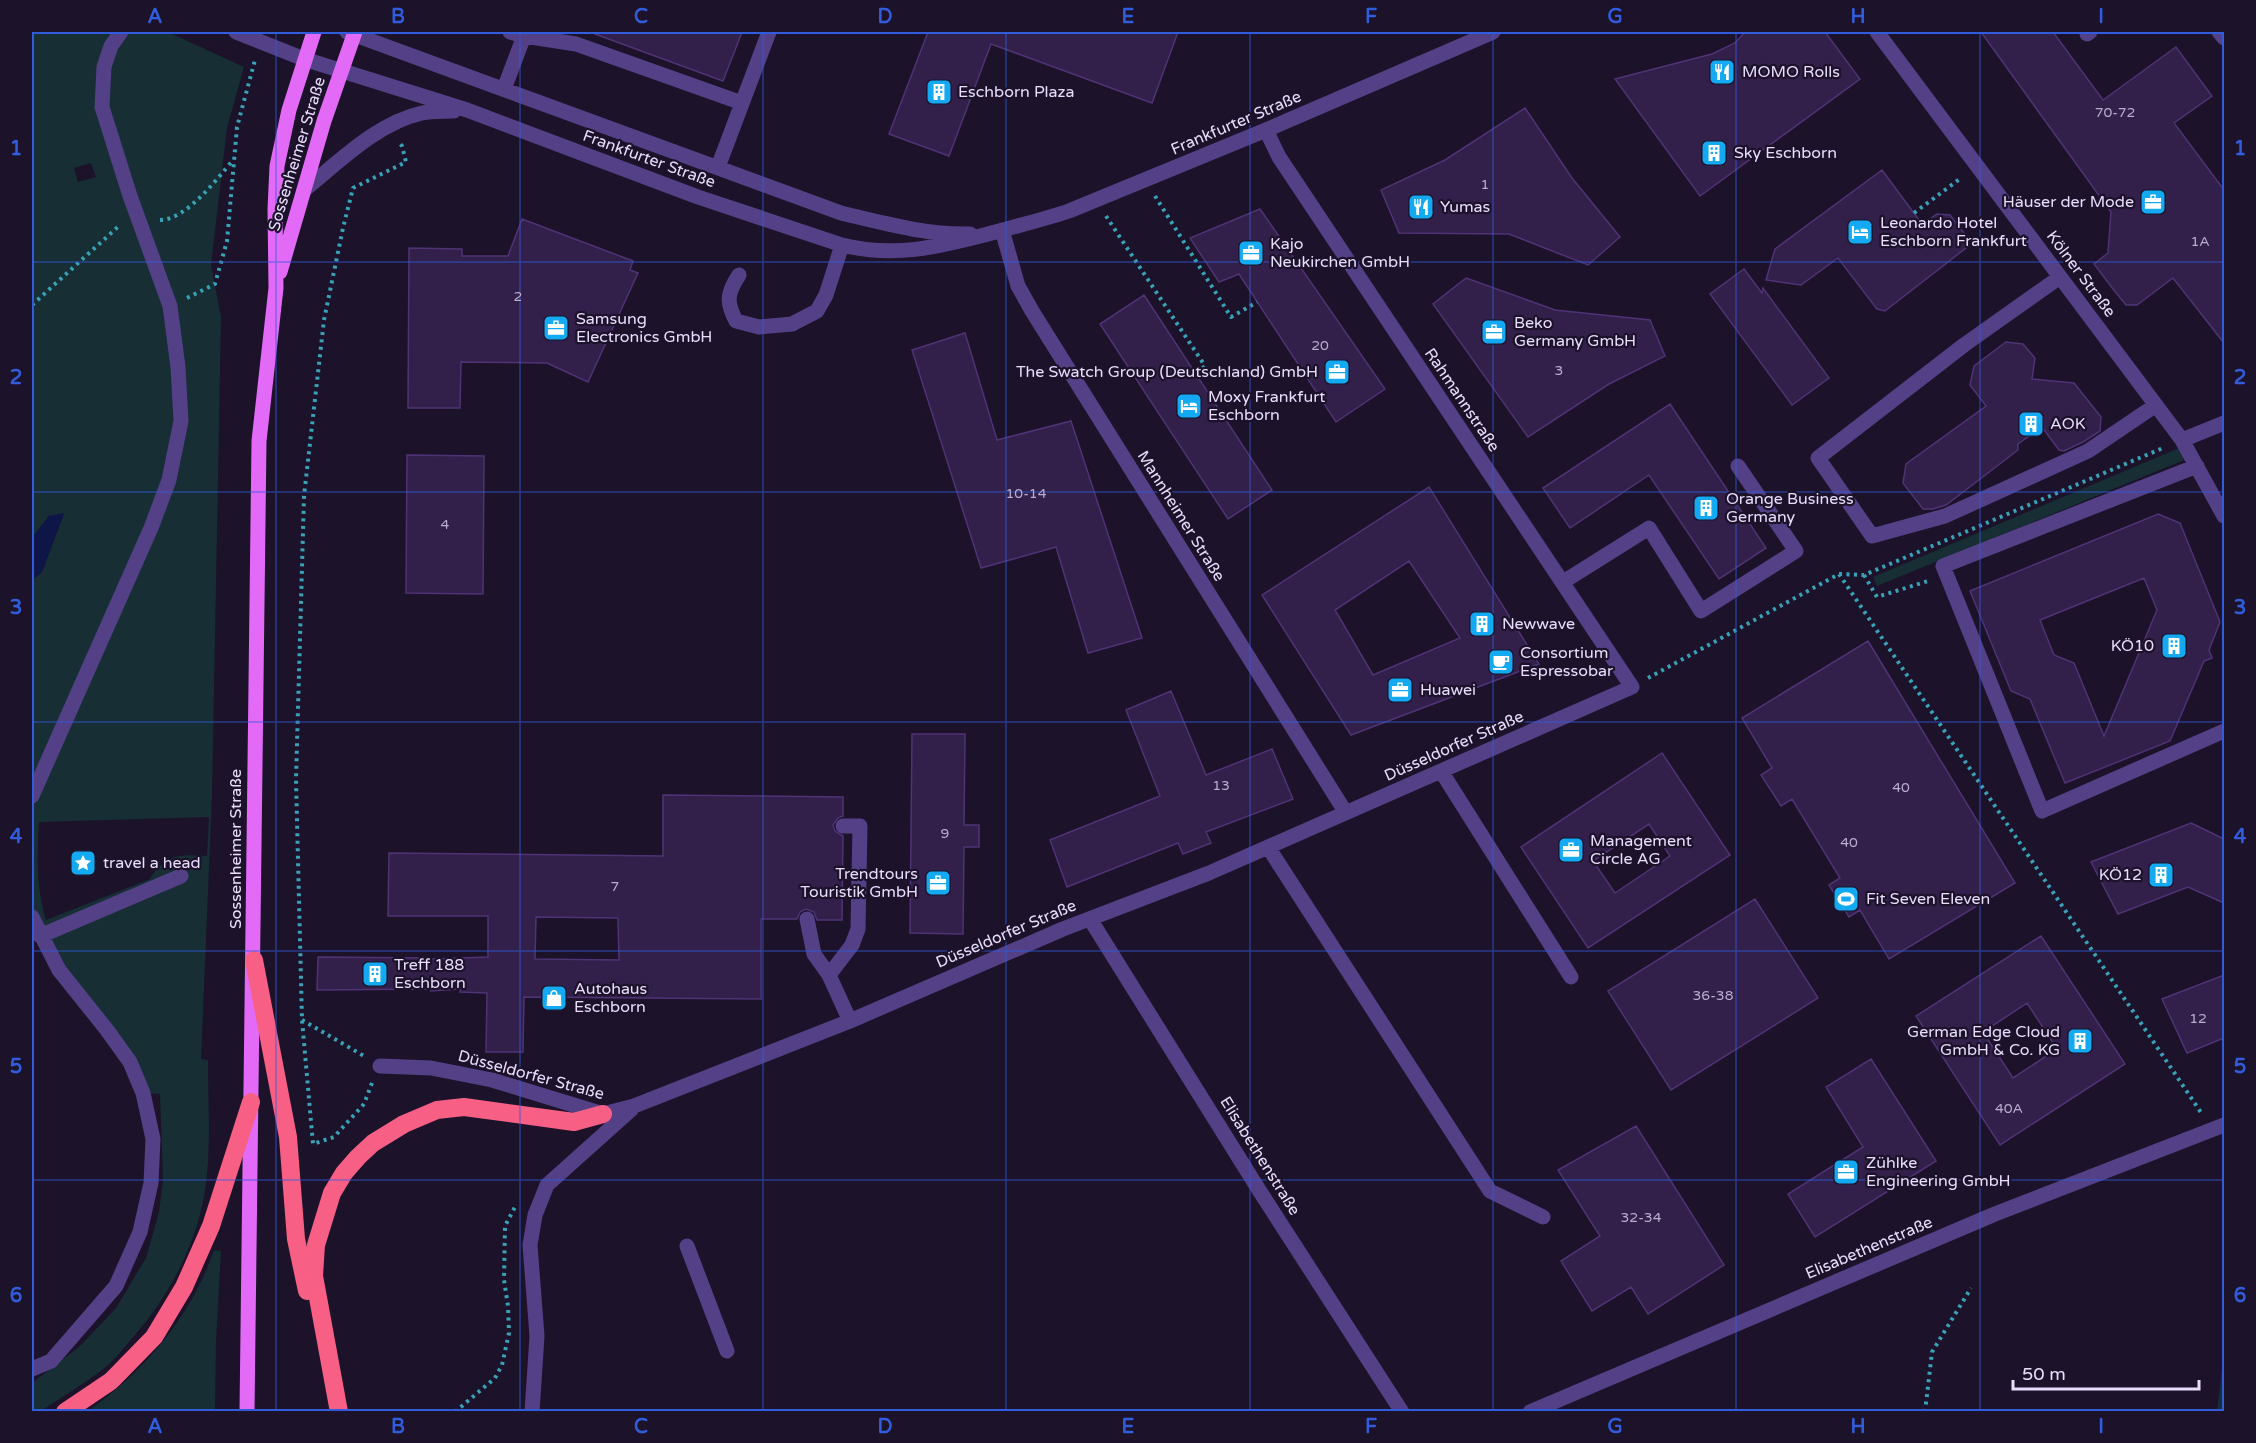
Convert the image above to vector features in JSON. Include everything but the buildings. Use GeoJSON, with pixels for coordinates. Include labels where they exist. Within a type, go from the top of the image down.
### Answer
{"type":"FeatureCollection","features":[{"type":"Feature","properties":{"kind":"highway"},"geometry":{"type":"LineString","coordinates":[[254,960],[288,1137],[296,1239],[318,1345],[338,1412]]}},
{"type":"Feature","properties":{"kind":"highway"},"geometry":{"type":"LineString","coordinates":[[65,1412],[111,1382],[154,1337],[184,1287],[211,1226],[251,1102]]}},
{"type":"Feature","properties":{"kind":"highway"},"geometry":{"type":"LineString","coordinates":[[338,1412],[314,1276],[316,1245],[332,1193],[358,1156],[404,1124],[437,1110],[464,1107],[574,1122],[603,1114]]}},
{"type":"Feature","properties":{"kind":"main road","name":"Sossenheimer Straße"},"geometry":{"type":"LineString","coordinates":[[247,1412],[254,960],[258,441],[276,288],[274,209],[277,166],[281,140],[314,32]]}},
{"type":"Feature","properties":{"kind":"main road","name":"Sossenheimer Straße"},"geometry":{"type":"LineString","coordinates":[[276,288],[352,32]]}},
{"type":"Feature","properties":{"kind":"street"},"geometry":{"type":"LineString","coordinates":[[32,796],[151,528],[169,480],[181,421],[178,367],[170,306],[130,196],[102,106],[104,67],[111,46],[121,32]]}},
{"type":"Feature","properties":{"kind":"street","name":"Frankfurter Straße"},"geometry":{"type":"LineString","coordinates":[[236,32],[341,72],[467,110],[698,197],[842,245],[862,250],[907,251],[941,247],[1041,221],[1266,130],[1493,32]]}},
{"type":"Feature","properties":{"kind":"street","name":"Frankfurter Straße"},"geometry":{"type":"LineString","coordinates":[[352,32],[842,213],[932,232],[994,232]]}},
{"type":"Feature","properties":{"kind":"street"},"geometry":{"type":"LineString","coordinates":[[718,167],[769,32]]}},
{"type":"Feature","properties":{"kind":"street","name":"Kölner Straße"},"geometry":{"type":"LineString","coordinates":[[1877,32],[2182,440],[2224,516]]}},
{"type":"Feature","properties":{"kind":"street"},"geometry":{"type":"LineString","coordinates":[[2219,32],[2224,38]]}},
{"type":"Feature","properties":{"kind":"street"},"geometry":{"type":"LineString","coordinates":[[504,89],[517,34],[576,44],[742,104]]}},
{"type":"Feature","properties":{"kind":"street"},"geometry":{"type":"LineString","coordinates":[[304,190],[354,150],[388,128],[422,113],[467,110]]}},
{"type":"Feature","properties":{"kind":"street","name":"Rahmannstraße"},"geometry":{"type":"LineString","coordinates":[[1266,130],[1285,167],[1632,687]]}},
{"type":"Feature","properties":{"kind":"street","name":"Mannheimer Straße"},"geometry":{"type":"LineString","coordinates":[[994,232],[1032,311],[1346,813]]}},
{"type":"Feature","properties":{"kind":"street"},"geometry":{"type":"LineString","coordinates":[[739,275],[730,287],[728,306],[736,321],[759,327],[792,324],[817,311],[826,295],[842,245]]}},
{"type":"Feature","properties":{"kind":"street"},"geometry":{"type":"LineString","coordinates":[[2060,277],[1964,345],[1818,458],[1872,536],[1944,516],[2088,451],[2156,405]]}},
{"type":"Feature","properties":{"kind":"street"},"geometry":{"type":"LineString","coordinates":[[2182,440],[2224,423]]}},
{"type":"Feature","properties":{"kind":"street"},"geometry":{"type":"LineString","coordinates":[[1563,582],[1649,528],[1701,611],[1796,551],[1738,466]]}},
{"type":"Feature","properties":{"kind":"street"},"geometry":{"type":"LineString","coordinates":[[2197,466],[1943,566],[2042,811],[2224,731]]}},
{"type":"Feature","properties":{"kind":"street","name":"Düsseldorfer Straße"},"geometry":{"type":"LineString","coordinates":[[380,1066],[431,1068],[492,1080],[603,1114],[634,1106],[850,1021],[1090,919],[1159,893],[1632,687]]}},
{"type":"Feature","properties":{"kind":"street"},"geometry":{"type":"LineString","coordinates":[[1441,771],[1571,977]]}},
{"type":"Feature","properties":{"kind":"street"},"geometry":{"type":"LineString","coordinates":[[829,975],[852,945],[858,929],[860,826],[843,826]]}},
{"type":"Feature","properties":{"kind":"street"},"geometry":{"type":"LineString","coordinates":[[1268,847],[1490,1191],[1543,1217]]}},
{"type":"Feature","properties":{"kind":"street"},"geometry":{"type":"LineString","coordinates":[[40,936],[181,876]]}},
{"type":"Feature","properties":{"kind":"street"},"geometry":{"type":"LineString","coordinates":[[32,917],[59,970],[130,1062],[143,1093],[153,1139],[151,1183],[140,1232],[116,1286],[51,1361],[32,1369]]}},
{"type":"Feature","properties":{"kind":"street"},"geometry":{"type":"LineString","coordinates":[[807,919],[814,954],[829,975],[850,1021]]}},
{"type":"Feature","properties":{"kind":"street","name":"Elisabethenstraße"},"geometry":{"type":"LineString","coordinates":[[1090,919],[1259,1190],[1402,1412]]}},
{"type":"Feature","properties":{"kind":"street"},"geometry":{"type":"LineString","coordinates":[[532,1412],[537,1336],[530,1245],[535,1215],[548,1185],[634,1106]]}},
{"type":"Feature","properties":{"kind":"street","name":"Elisabethenstraße"},"geometry":{"type":"LineString","coordinates":[[1530,1412],[1995,1214],[2219,1127]]}},
{"type":"Feature","properties":{"kind":"street"},"geometry":{"type":"LineString","coordinates":[[687,1246],[727,1351]]}},
{"type":"Feature","properties":{"kind":"path"},"geometry":{"type":"LineString","coordinates":[[170,306],[215,284],[227,241],[237,127],[260,42]]}},
{"type":"Feature","properties":{"kind":"path"},"geometry":{"type":"LineString","coordinates":[[302,1020],[380,1066],[364,1104],[334,1137],[313,1144],[302,1020],[296,780],[304,496],[324,320],[353,188],[406,162],[402,146],[388,128]]}},
{"type":"Feature","properties":{"kind":"path"},"geometry":{"type":"LineString","coordinates":[[1914,213],[1977,166]]}},
{"type":"Feature","properties":{"kind":"path"},"geometry":{"type":"LineString","coordinates":[[1146,180],[1231,317],[1257,302]]}},
{"type":"Feature","properties":{"kind":"path"},"geometry":{"type":"LineString","coordinates":[[1096,200],[1205,366],[1196,374]]}},
{"type":"Feature","properties":{"kind":"path"},"geometry":{"type":"LineString","coordinates":[[1632,687],[1839,574],[1864,575],[2182,440]]}},
{"type":"Feature","properties":{"kind":"path"},"geometry":{"type":"LineString","coordinates":[[1839,574],[2219,1127]]}},
{"type":"Feature","properties":{"kind":"path"},"geometry":{"type":"LineString","coordinates":[[1864,575],[1876,597],[1947,575]]}},
{"type":"Feature","properties":{"kind":"path"},"geometry":{"type":"LineString","coordinates":[[455,1412],[495,1378],[502,1365],[509,1334],[504,1280],[505,1226],[515,1205],[548,1185]]}},
{"type":"Feature","properties":{"kind":"path"},"geometry":{"type":"LineString","coordinates":[[1924,1412],[1932,1352],[1971,1288]]}},
{"type":"Feature","properties":{"kind":"green space"},"geometry":{"type":"Polygon","coordinates":[[[32,32],[168,32],[244,67],[227,128],[211,265],[221,317],[212,796],[201,1059],[208,1060],[208,1169],[202,1206],[189,1248],[180,1269],[157,1307],[107,1366],[39,1412],[32,1411],[32,1383],[80,1346],[116,1308],[146,1258],[159,1212],[163,1180],[160,1094],[143,1093],[32,917],[32,580],[42,572],[64,514],[49,516],[32,538],[32,32]],[[91,163],[74,168],[78,182],[96,177],[91,163]],[[209,817],[39,822],[38,871],[40,896],[46,920],[150,879],[161,865],[174,857],[207,856],[209,817]]]}},
{"type":"Feature","properties":{"kind":"green space"},"geometry":{"type":"Polygon","coordinates":[[[2179,448],[2184,460],[1877,586],[1873,577],[2179,448]]]}},
{"type":"Feature","properties":{"kind":"green space"},"geometry":{"type":"Polygon","coordinates":[[[214,1250],[221,1251],[215,1411],[88,1411],[128,1379],[164,1340],[193,1297],[214,1250]]]}},
{"type":"Feature","properties":{"kind":"green space"},"geometry":{"type":"Polygon","coordinates":[[[2224,1259],[2224,1411],[2217,1412],[2222,1368],[2224,1259]]]}},
{"type":"Feature","properties":{"kind":"shaded area"},"geometry":{"type":"Polygon","coordinates":[[[64,513],[42,572],[32,580],[32,538],[49,516],[64,513]]]}},
{"type":"Feature","properties":{"kind":"place","name":"MOMO Rolls"},"geometry":{"type":"Point","coordinates":[1722,72]}},
{"type":"Feature","properties":{"kind":"place","name":"Eschborn Plaza"},"geometry":{"type":"Point","coordinates":[939,92]}},
{"type":"Feature","properties":{"kind":"place","name":"Sky Eschborn"},"geometry":{"type":"Point","coordinates":[1714,153]}},
{"type":"Feature","properties":{"kind":"place","name":"Häuser der Mode"},"geometry":{"type":"Point","coordinates":[2153,202]}},
{"type":"Feature","properties":{"kind":"place","name":"Yumas"},"geometry":{"type":"Point","coordinates":[1421,207]}},
{"type":"Feature","properties":{"kind":"place","name":"Leonardo Hotel Eschborn Frankfurt"},"geometry":{"type":"Point","coordinates":[1860,232]}},
{"type":"Feature","properties":{"kind":"place","name":"Kajo Neukirchen GmbH"},"geometry":{"type":"Point","coordinates":[1251,253]}},
{"type":"Feature","properties":{"kind":"place","name":"Samsung Electronics GmbH"},"geometry":{"type":"Point","coordinates":[556,328]}},
{"type":"Feature","properties":{"kind":"place","name":"Beko Germany GmbH"},"geometry":{"type":"Point","coordinates":[1494,332]}},
{"type":"Feature","properties":{"kind":"place","name":"The Swatch Group (Deutschland) GmbH"},"geometry":{"type":"Point","coordinates":[1337,372]}},
{"type":"Feature","properties":{"kind":"place","name":"Moxy Frankfurt Eschborn"},"geometry":{"type":"Point","coordinates":[1189,406]}},
{"type":"Feature","properties":{"kind":"place","name":"AOK"},"geometry":{"type":"Point","coordinates":[2031,424]}},
{"type":"Feature","properties":{"kind":"place","name":"Orange Business Germany"},"geometry":{"type":"Point","coordinates":[1706,508]}},
{"type":"Feature","properties":{"kind":"place","name":"Newwave"},"geometry":{"type":"Point","coordinates":[1482,624]}},
{"type":"Feature","properties":{"kind":"place","name":"KÖ10"},"geometry":{"type":"Point","coordinates":[2174,646]}},
{"type":"Feature","properties":{"kind":"place","name":"Consortium Espressobar"},"geometry":{"type":"Point","coordinates":[1501,662]}},
{"type":"Feature","properties":{"kind":"place","name":"Huawei"},"geometry":{"type":"Point","coordinates":[1400,690]}},
{"type":"Feature","properties":{"kind":"place","name":"Management Circle AG"},"geometry":{"type":"Point","coordinates":[1571,850]}},
{"type":"Feature","properties":{"kind":"place","name":"travel a head"},"geometry":{"type":"Point","coordinates":[83,863]}},
{"type":"Feature","properties":{"kind":"place","name":"KÖ12"},"geometry":{"type":"Point","coordinates":[2161,875]}},
{"type":"Feature","properties":{"kind":"place","name":"Trendtours Touristik GmbH"},"geometry":{"type":"Point","coordinates":[938,883]}},
{"type":"Feature","properties":{"kind":"place","name":"Fit Seven Eleven"},"geometry":{"type":"Point","coordinates":[1846,899]}},
{"type":"Feature","properties":{"kind":"place","name":"Treff 188 Eschborn"},"geometry":{"type":"Point","coordinates":[375,974]}},
{"type":"Feature","properties":{"kind":"place","name":"Autohaus Eschborn"},"geometry":{"type":"Point","coordinates":[554,998]}},
{"type":"Feature","properties":{"kind":"place","name":"German Edge Cloud GmbH & Co. KG"},"geometry":{"type":"Point","coordinates":[2080,1041]}},
{"type":"Feature","properties":{"kind":"place","name":"Zühlke Engineering GmbH"},"geometry":{"type":"Point","coordinates":[1846,1172]}}]}
